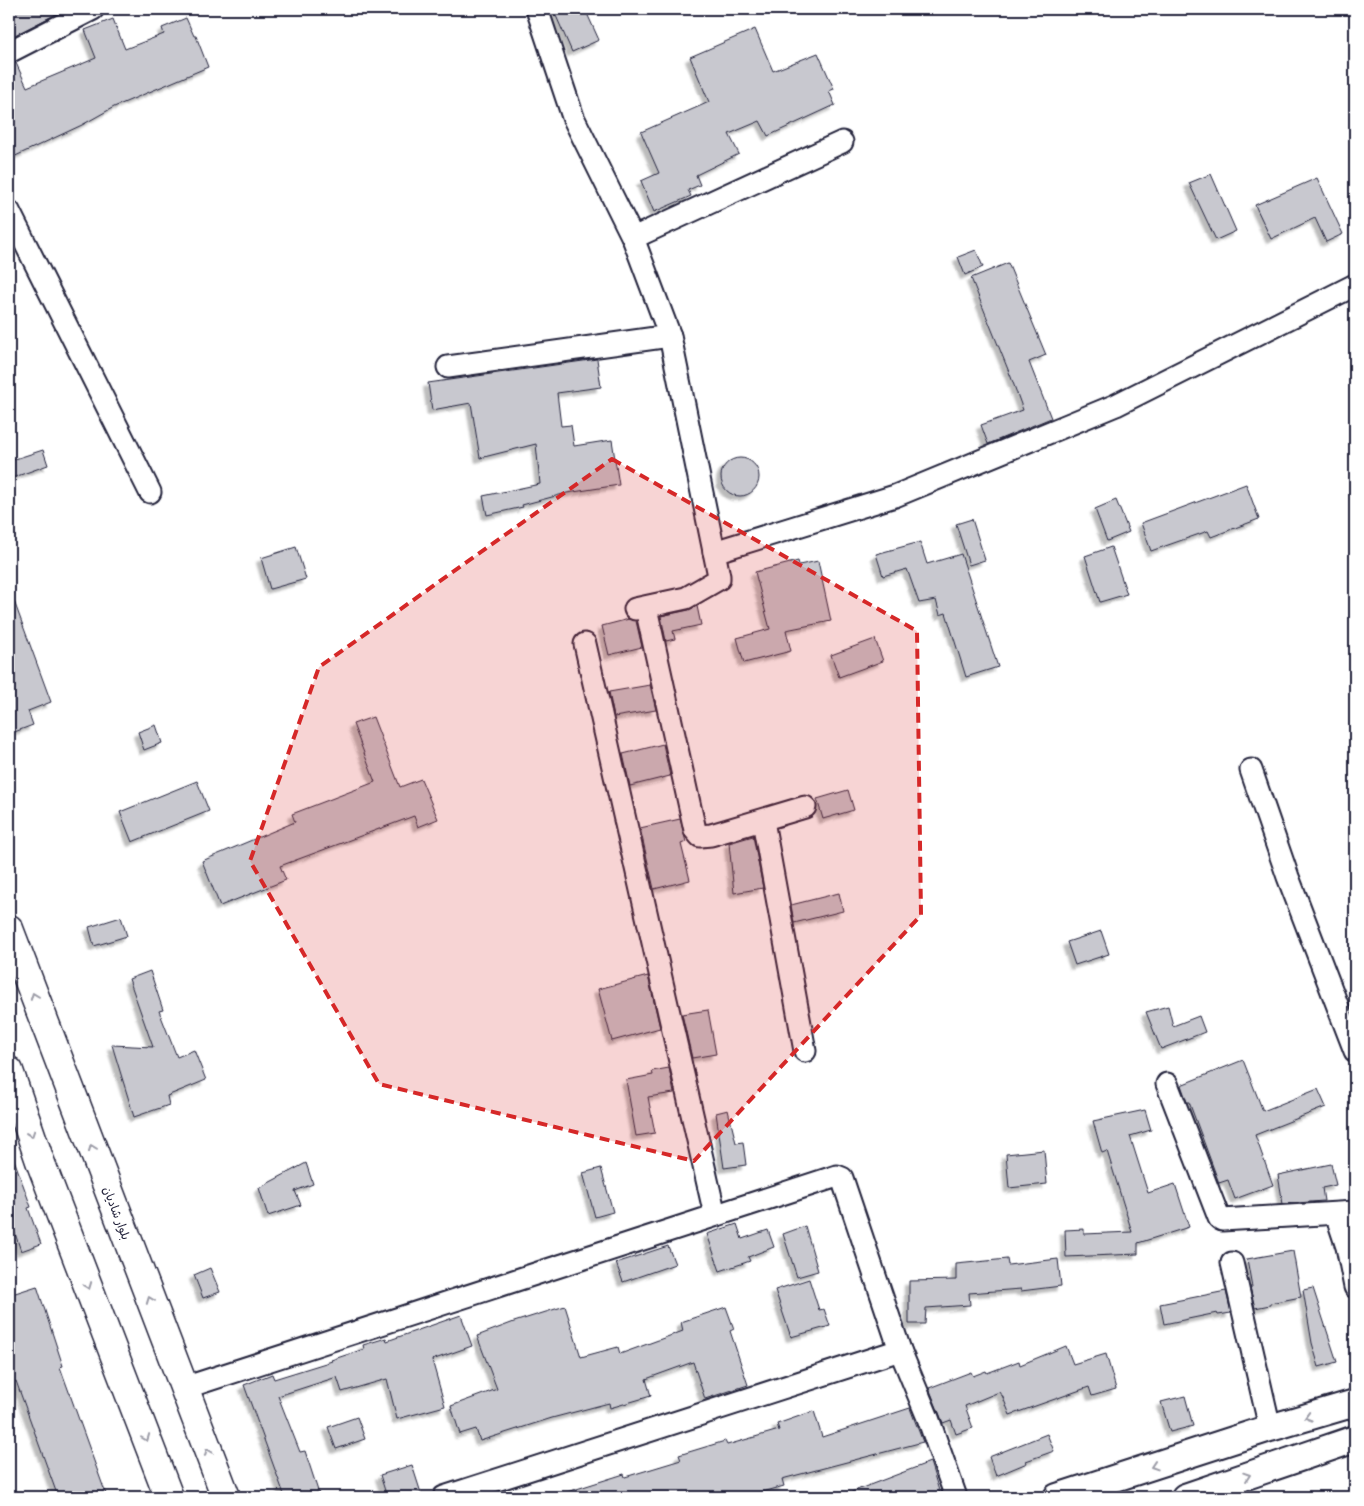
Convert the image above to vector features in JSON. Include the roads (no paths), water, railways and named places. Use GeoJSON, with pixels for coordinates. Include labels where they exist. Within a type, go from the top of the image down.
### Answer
{"type":"FeatureCollection","features":[{"type":"Feature","properties":{"kind":"main road","name":"بلوار شادیان"},"geometry":{"type":"LineString","coordinates":[[9,929],[226,1497]]}},
{"type":"Feature","properties":{"kind":"main road"},"geometry":{"type":"LineString","coordinates":[[9,1071],[40,1161],[170,1497]]}},
{"type":"Feature","properties":{"kind":"street"},"geometry":{"type":"LineString","coordinates":[[9,52],[93,9]]}},
{"type":"Feature","properties":{"kind":"street"},"geometry":{"type":"LineString","coordinates":[[537,9],[573,117],[633,238],[670,336],[719,576],[719,579],[686,598],[640,608],[695,830],[700,836],[711,835],[805,807]]}},
{"type":"Feature","properties":{"kind":"street"},"geometry":{"type":"LineString","coordinates":[[633,238],[842,142]]}},
{"type":"Feature","properties":{"kind":"street"},"geometry":{"type":"LineString","coordinates":[[9,212],[150,492]]}},
{"type":"Feature","properties":{"kind":"street"},"geometry":{"type":"LineString","coordinates":[[714,552],[895,496],[1116,405],[1355,285]]}},
{"type":"Feature","properties":{"kind":"street"},"geometry":{"type":"LineString","coordinates":[[448,367],[670,336]]}},
{"type":"Feature","properties":{"kind":"street"},"geometry":{"type":"LineString","coordinates":[[585,644],[715,1215]]}},
{"type":"Feature","properties":{"kind":"street"},"geometry":{"type":"LineString","coordinates":[[1252,770],[1288,877],[1355,1051]]}},
{"type":"Feature","properties":{"kind":"street"},"geometry":{"type":"LineString","coordinates":[[763,821],[805,1051]]}},
{"type":"Feature","properties":{"kind":"street"},"geometry":{"type":"LineString","coordinates":[[1167,1084],[1219,1218],[1222,1220],[1345,1213],[1347,1247],[1355,1287]]}},
{"type":"Feature","properties":{"kind":"street"},"geometry":{"type":"LineString","coordinates":[[184,1388],[837,1176],[842,1178],[900,1350],[928,1418],[956,1497]]}},
{"type":"Feature","properties":{"kind":"street"},"geometry":{"type":"LineString","coordinates":[[1232,1263],[1270,1428]]}},
{"type":"Feature","properties":{"kind":"street"},"geometry":{"type":"LineString","coordinates":[[444,1497],[900,1350]]}},
{"type":"Feature","properties":{"kind":"street"},"geometry":{"type":"LineString","coordinates":[[1057,1497],[1270,1428],[1355,1403]]}},
{"type":"Feature","properties":{"kind":"street"},"geometry":{"type":"LineString","coordinates":[[1185,1497],[1355,1439]]}}]}
